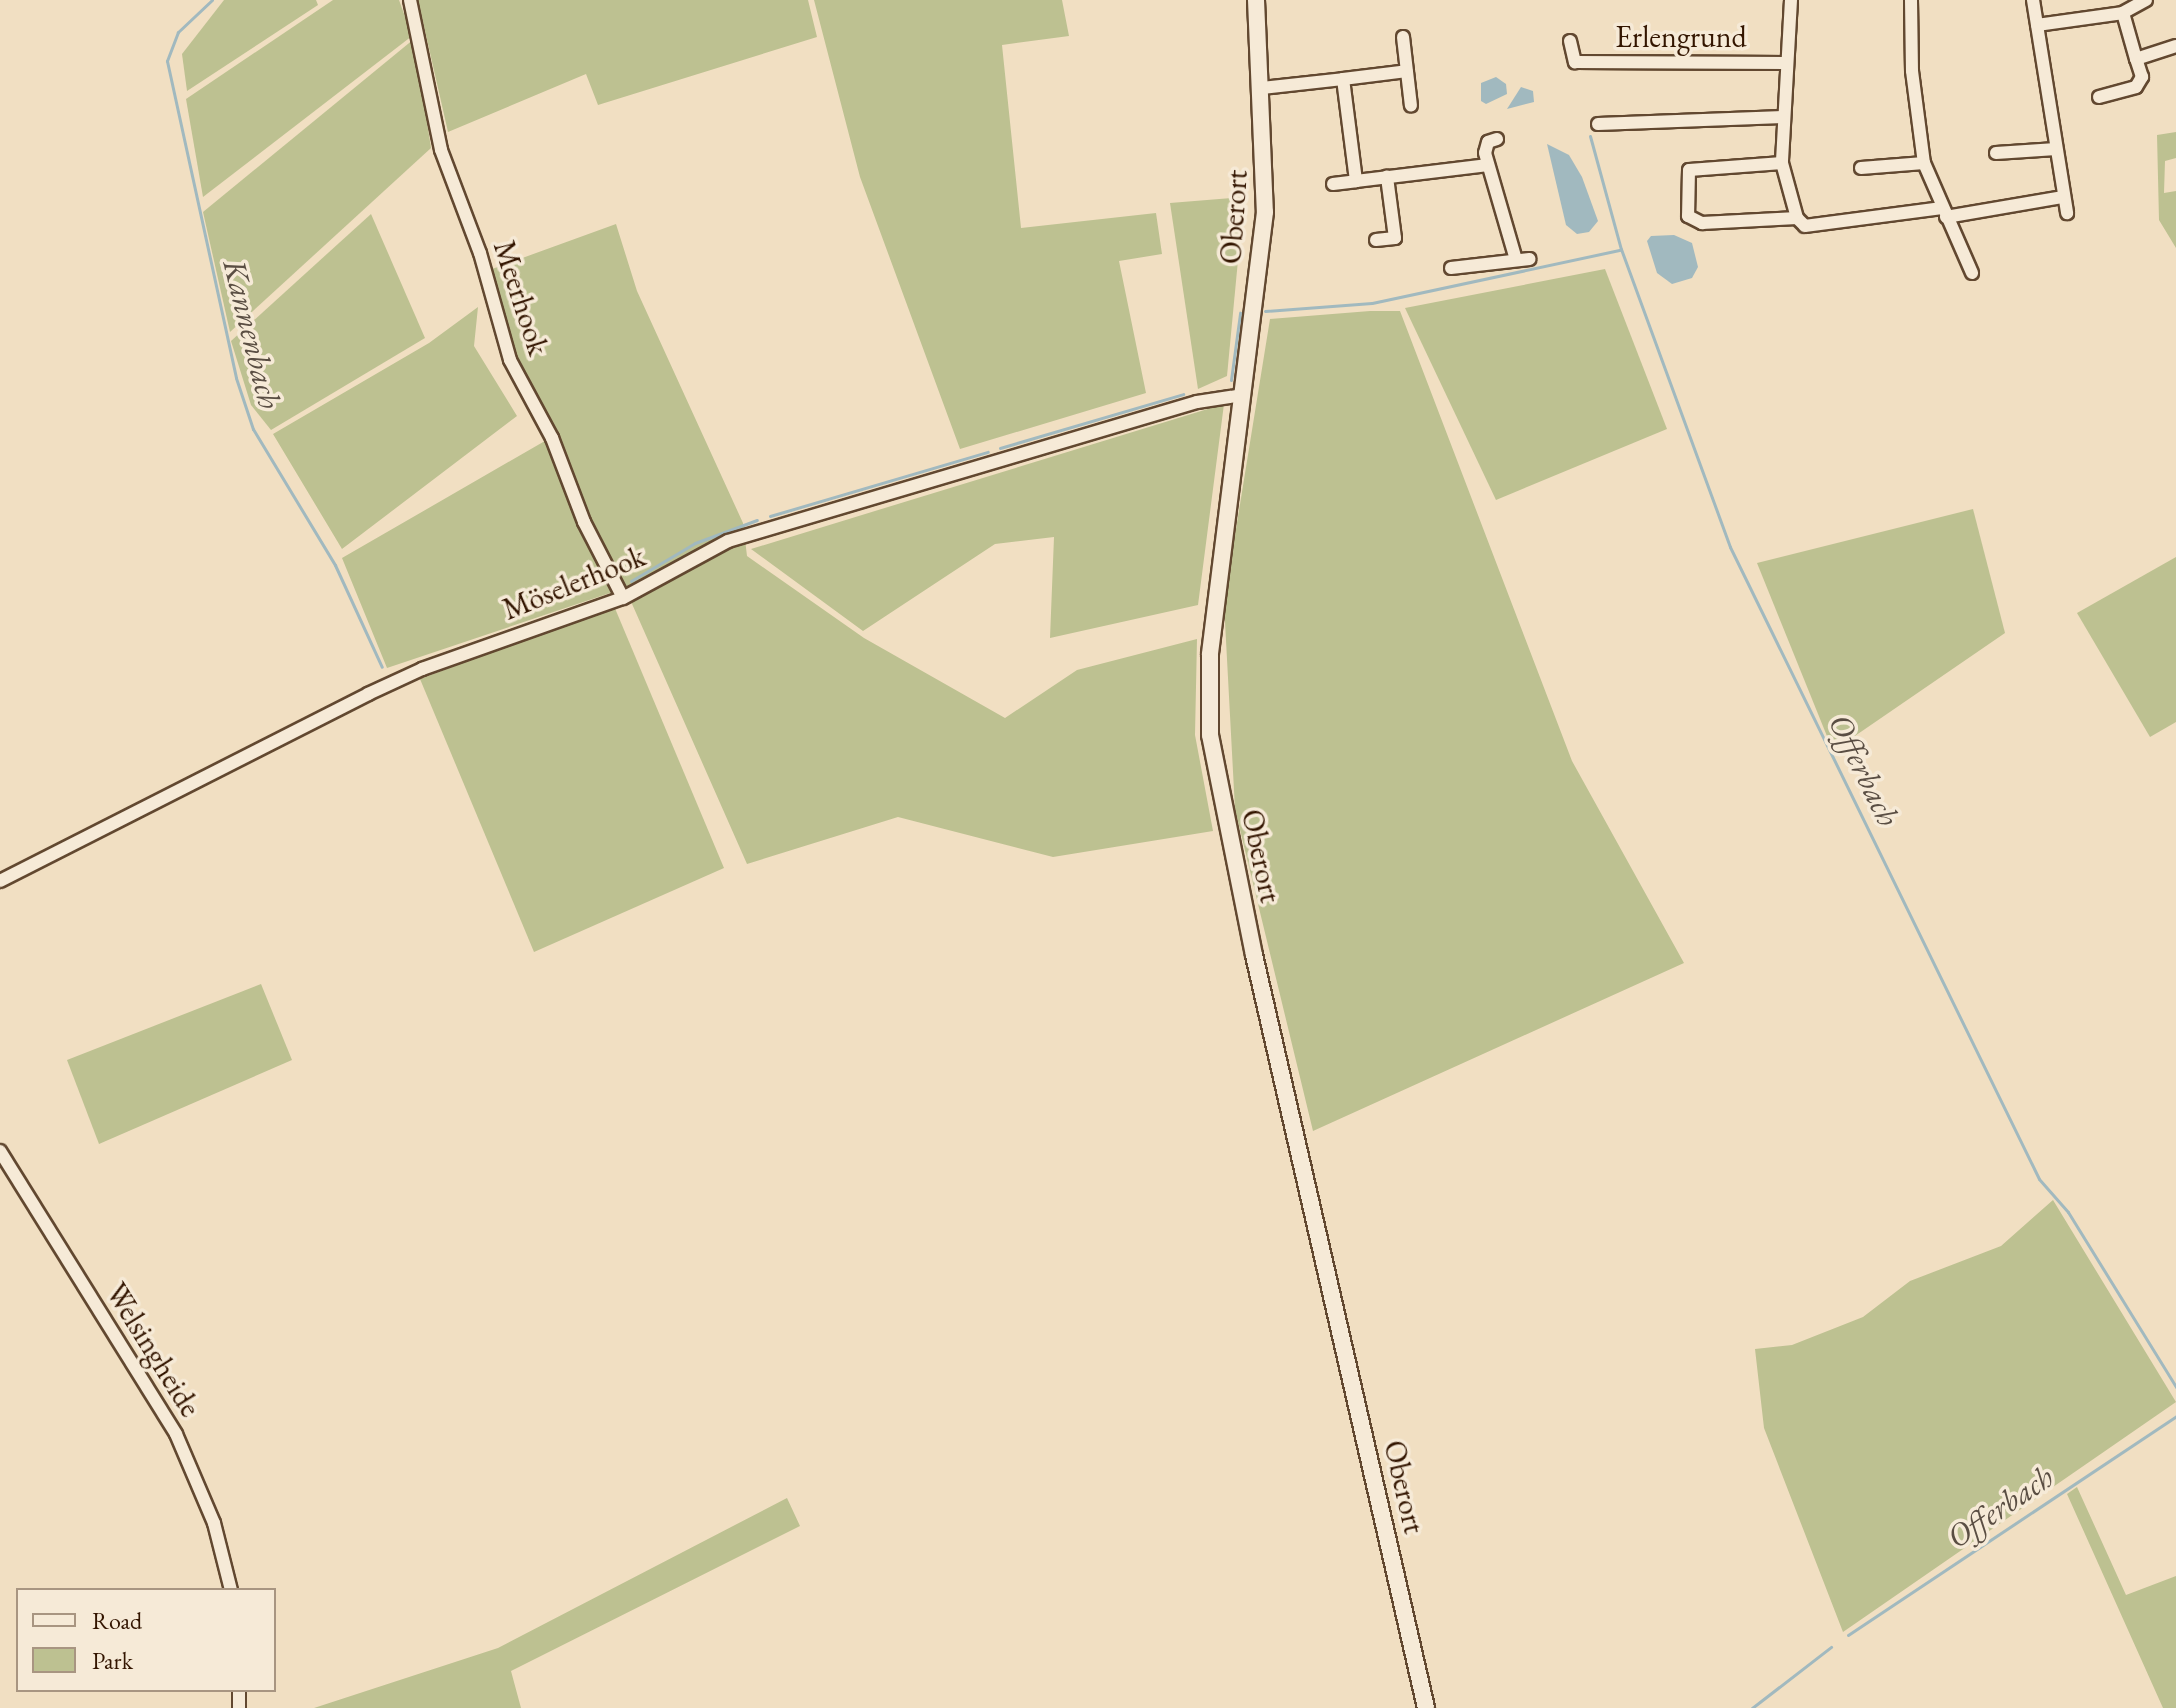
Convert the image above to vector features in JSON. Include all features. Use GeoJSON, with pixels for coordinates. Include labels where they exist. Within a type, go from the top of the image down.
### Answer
{"type":"FeatureCollection","features":[{"type":"Feature","properties":{"kind":"main road","name":"Oberort"},"geometry":{"type":"LineString","coordinates":[[1256,0],[1265,212],[1210,655],[1214,771],[1426,1708]]}},
{"type":"Feature","properties":{"kind":"street","name":"Meerhook"},"geometry":{"type":"LineString","coordinates":[[410,0],[441,150],[480,253],[510,360],[552,438],[584,522],[623,598]]}},
{"type":"Feature","properties":{"kind":"street"},"geometry":{"type":"LineString","coordinates":[[1791,0],[1782,163],[1797,218],[1805,226],[1944,213],[2063,197]]}},
{"type":"Feature","properties":{"kind":"street"},"geometry":{"type":"LineString","coordinates":[[1911,0],[1912,71],[1924,163],[1972,273]]}},
{"type":"Feature","properties":{"kind":"street"},"geometry":{"type":"LineString","coordinates":[[2033,0],[2053,102],[2056,149],[2067,213]]}},
{"type":"Feature","properties":{"kind":"street"},"geometry":{"type":"LineString","coordinates":[[2037,25],[2123,13],[2146,0]]}},
{"type":"Feature","properties":{"kind":"street"},"geometry":{"type":"LineString","coordinates":[[2099,97],[2136,87],[2142,77],[2123,13]]}},
{"type":"Feature","properties":{"kind":"street"},"geometry":{"type":"LineString","coordinates":[[1403,37],[1411,106]]}},
{"type":"Feature","properties":{"kind":"street","name":"Erlengrund"},"geometry":{"type":"LineString","coordinates":[[1570,41],[1575,62],[1786,63]]}},
{"type":"Feature","properties":{"kind":"street"},"geometry":{"type":"LineString","coordinates":[[2136,59],[2176,46]]}},
{"type":"Feature","properties":{"kind":"street"},"geometry":{"type":"LineString","coordinates":[[1262,88],[1407,71]]}},
{"type":"Feature","properties":{"kind":"street"},"geometry":{"type":"LineString","coordinates":[[1343,79],[1356,181]]}},
{"type":"Feature","properties":{"kind":"street"},"geometry":{"type":"LineString","coordinates":[[1598,124],[1783,117]]}},
{"type":"Feature","properties":{"kind":"street"},"geometry":{"type":"LineString","coordinates":[[1451,268],[1523,260],[1488,165],[1485,146],[1497,139]]}},
{"type":"Feature","properties":{"kind":"street"},"geometry":{"type":"LineString","coordinates":[[1996,153],[2056,149]]}},
{"type":"Feature","properties":{"kind":"street"},"geometry":{"type":"LineString","coordinates":[[1782,163],[1689,170],[1688,216],[1702,223],[1797,218]]}},
{"type":"Feature","properties":{"kind":"street"},"geometry":{"type":"LineString","coordinates":[[1861,168],[1924,163]]}},
{"type":"Feature","properties":{"kind":"street"},"geometry":{"type":"LineString","coordinates":[[1333,184],[1488,165]]}},
{"type":"Feature","properties":{"kind":"street"},"geometry":{"type":"LineString","coordinates":[[1376,240],[1395,238],[1387,177]]}},
{"type":"Feature","properties":{"kind":"street","name":"Möselerhook"},"geometry":{"type":"LineString","coordinates":[[0,881],[422,669],[623,598],[728,541],[1197,402],[1243,395]]}},
{"type":"Feature","properties":{"kind":"street","name":"Welsingheide"},"geometry":{"type":"LineString","coordinates":[[0,1151],[176,1434],[214,1523],[230,1588]]}},
{"type":"Feature","properties":{"kind":"green space"},"geometry":{"type":"Polygon","coordinates":[[[224,0],[316,0],[318,5],[187,91],[182,54],[224,0]]]}},
{"type":"Feature","properties":{"kind":"green space"},"geometry":{"type":"Polygon","coordinates":[[[333,0],[399,0],[412,36],[203,197],[186,99],[333,0]]]}},
{"type":"Feature","properties":{"kind":"green space"},"geometry":{"type":"Polygon","coordinates":[[[418,0],[808,0],[817,37],[598,105],[586,74],[448,132],[418,0]]]}},
{"type":"Feature","properties":{"kind":"green space"},"geometry":{"type":"Polygon","coordinates":[[[814,0],[1062,0],[1069,36],[1002,45],[1021,228],[1156,213],[1162,254],[1119,261],[1146,393],[960,449],[860,177],[814,0]]]}},
{"type":"Feature","properties":{"kind":"green space"},"geometry":{"type":"Polygon","coordinates":[[[414,39],[431,148],[230,332],[203,212],[414,39]]]}},
{"type":"Feature","properties":{"kind":"green space"},"geometry":{"type":"Polygon","coordinates":[[[2176,132],[2176,158],[2165,161],[2164,193],[2176,191],[2176,248],[2159,220],[2157,135],[2176,132]]]}},
{"type":"Feature","properties":{"kind":"green space"},"geometry":{"type":"Polygon","coordinates":[[[1244,197],[1227,376],[1198,389],[1170,203],[1244,197]]]}},
{"type":"Feature","properties":{"kind":"green space"},"geometry":{"type":"Polygon","coordinates":[[[371,214],[425,338],[271,430],[251,405],[231,341],[371,214]]]}},
{"type":"Feature","properties":{"kind":"green space"},"geometry":{"type":"Polygon","coordinates":[[[616,224],[637,291],[743,523],[747,556],[864,638],[1005,718],[1077,670],[1197,639],[1195,735],[1213,831],[1053,857],[898,817],[747,864],[625,588],[387,668],[342,558],[557,434],[516,356],[492,269],[616,224]]]}},
{"type":"Feature","properties":{"kind":"green space"},"geometry":{"type":"Polygon","coordinates":[[[1605,269],[1667,429],[1496,500],[1405,308],[1605,269]]]}},
{"type":"Feature","properties":{"kind":"green space"},"geometry":{"type":"Polygon","coordinates":[[[478,307],[474,346],[517,416],[342,549],[273,434],[429,343],[478,307]]]}},
{"type":"Feature","properties":{"kind":"green space"},"geometry":{"type":"Polygon","coordinates":[[[1400,311],[1572,761],[1684,963],[1313,1131],[1235,809],[1224,603],[1270,319],[1400,311]]]}},
{"type":"Feature","properties":{"kind":"green space"},"geometry":{"type":"Polygon","coordinates":[[[1224,404],[1198,605],[1050,638],[1054,537],[995,544],[863,631],[751,549],[1224,404]]]}},
{"type":"Feature","properties":{"kind":"green space"},"geometry":{"type":"Polygon","coordinates":[[[1973,509],[2005,633],[1833,751],[1757,563],[1973,509]]]}},
{"type":"Feature","properties":{"kind":"green space"},"geometry":{"type":"Polygon","coordinates":[[[2176,557],[2176,722],[2150,737],[2077,613],[2176,557]]]}},
{"type":"Feature","properties":{"kind":"green space"},"geometry":{"type":"Polygon","coordinates":[[[614,606],[724,868],[534,952],[420,679],[614,606]]]}},
{"type":"Feature","properties":{"kind":"green space"},"geometry":{"type":"Polygon","coordinates":[[[261,984],[292,1060],[99,1144],[67,1060],[261,984]]]}},
{"type":"Feature","properties":{"kind":"green space"},"geometry":{"type":"Polygon","coordinates":[[[2053,1200],[2176,1402],[1843,1632],[1764,1428],[1755,1349],[1792,1345],[1863,1317],[1910,1281],[2001,1246],[2053,1200]]]}},
{"type":"Feature","properties":{"kind":"green space"},"geometry":{"type":"Polygon","coordinates":[[[2077,1487],[2126,1595],[2176,1576],[2176,1708],[2163,1708],[2067,1494],[2077,1487]]]}},
{"type":"Feature","properties":{"kind":"green space"},"geometry":{"type":"Polygon","coordinates":[[[787,1498],[800,1526],[511,1671],[521,1708],[314,1708],[498,1648],[787,1498]]]}},
{"type":"Feature","properties":{"kind":"water"},"geometry":{"type":"Polygon","coordinates":[[[1496,77],[1506,84],[1507,94],[1486,104],[1481,101],[1481,83],[1496,77]]]}},
{"type":"Feature","properties":{"kind":"water"},"geometry":{"type":"Polygon","coordinates":[[[1521,87],[1533,91],[1534,102],[1507,109],[1521,87]]]}},
{"type":"Feature","properties":{"kind":"water"},"geometry":{"type":"Polygon","coordinates":[[[1547,144],[1569,155],[1582,177],[1598,221],[1589,232],[1577,234],[1566,225],[1547,144]]]}},
{"type":"Feature","properties":{"kind":"water"},"geometry":{"type":"Polygon","coordinates":[[[1674,235],[1692,243],[1698,267],[1692,278],[1672,284],[1657,273],[1647,241],[1651,236],[1674,235]]]}},
{"type":"Feature","properties":{"kind":"waterway","name":"Kannenbach"},"geometry":{"type":"LineString","coordinates":[[212,0],[178,32],[167,61],[236,378],[253,429],[335,565],[382,667]]}},
{"type":"Feature","properties":{"kind":"waterway","name":"Offerbach"},"geometry":{"type":"LineString","coordinates":[[1590,136],[1621,249],[1730,547],[2039,1179],[2068,1212],[2176,1387]]}},
{"type":"Feature","properties":{"kind":"waterway"},"geometry":{"type":"LineString","coordinates":[[1265,311],[1372,303],[1620,250]]}},
{"type":"Feature","properties":{"kind":"waterway"},"geometry":{"type":"LineString","coordinates":[[1231,380],[1240,313]]}},
{"type":"Feature","properties":{"kind":"waterway"},"geometry":{"type":"LineString","coordinates":[[1000,448],[1183,394]]}},
{"type":"Feature","properties":{"kind":"waterway"},"geometry":{"type":"LineString","coordinates":[[770,516],[988,452]]}},
{"type":"Feature","properties":{"kind":"waterway"},"geometry":{"type":"LineString","coordinates":[[631,581],[695,543],[757,520]]}},
{"type":"Feature","properties":{"kind":"waterway","name":"Offerbach"},"geometry":{"type":"LineString","coordinates":[[1848,1635],[2176,1416]]}},
{"type":"Feature","properties":{"kind":"waterway","name":"Offerbach"},"geometry":{"type":"LineString","coordinates":[[1752,1708],[1831,1647]]}}]}
